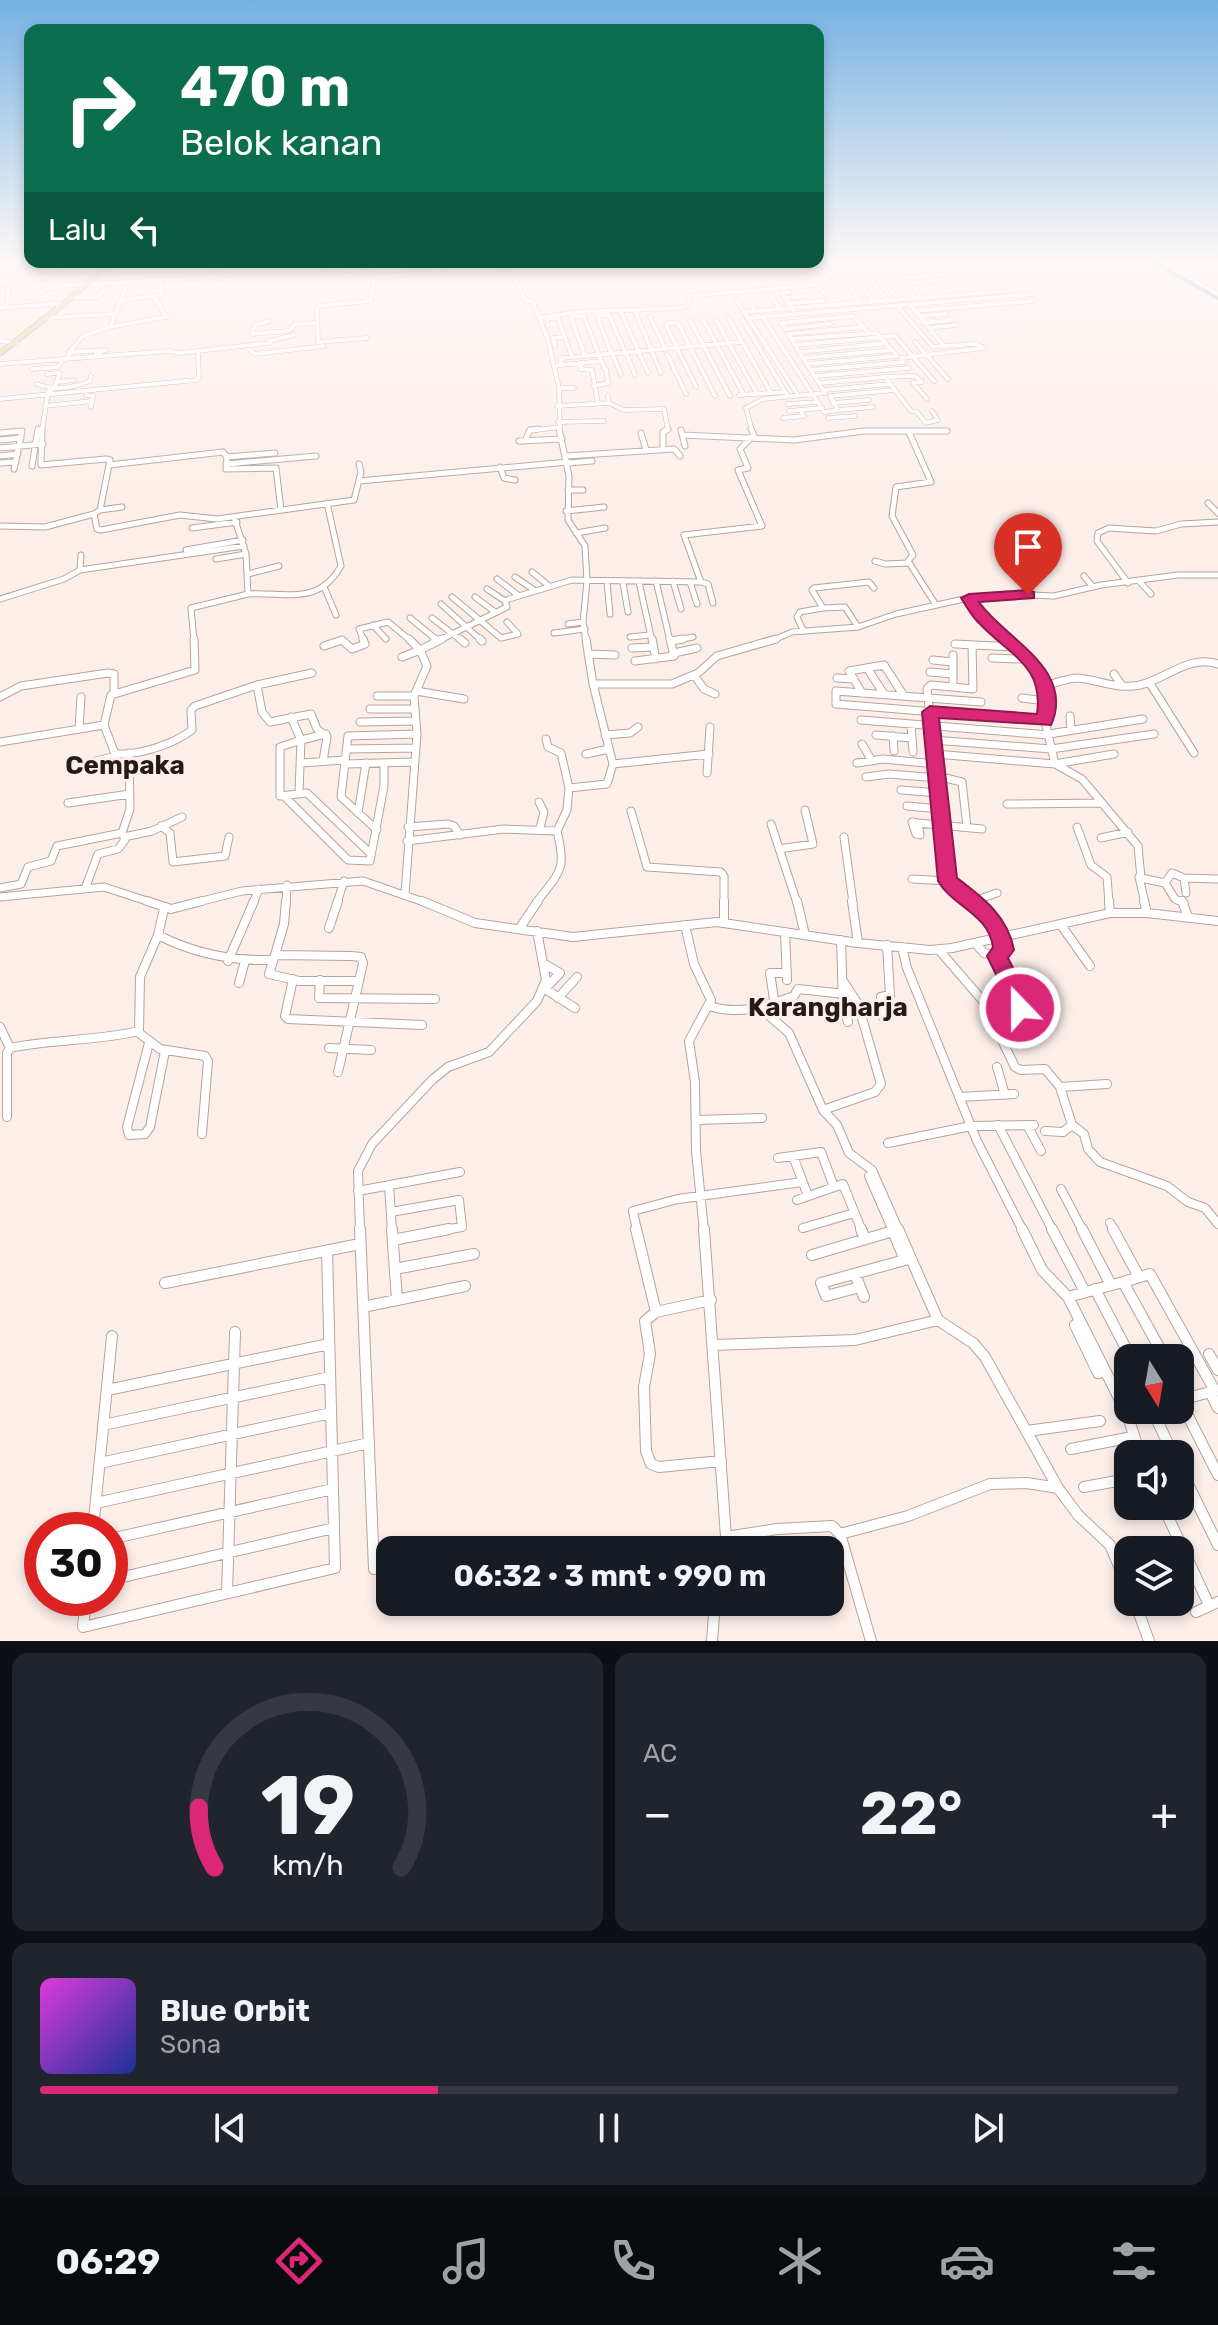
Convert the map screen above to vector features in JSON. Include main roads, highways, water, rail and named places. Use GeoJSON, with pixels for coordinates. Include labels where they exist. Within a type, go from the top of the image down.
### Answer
{"type":"FeatureCollection","features":[{"type":"Feature","properties":{"kind":"main road"},"geometry":{"type":"LineString","coordinates":[[0,353],[21,340]]}},
{"type":"Feature","properties":{"kind":"district","name":"Cempaka"},"geometry":{"type":"Point","coordinates":[125,765]}},
{"type":"Feature","properties":{"kind":"district","name":"Karangharja"},"geometry":{"type":"Point","coordinates":[828,1007]}}]}
